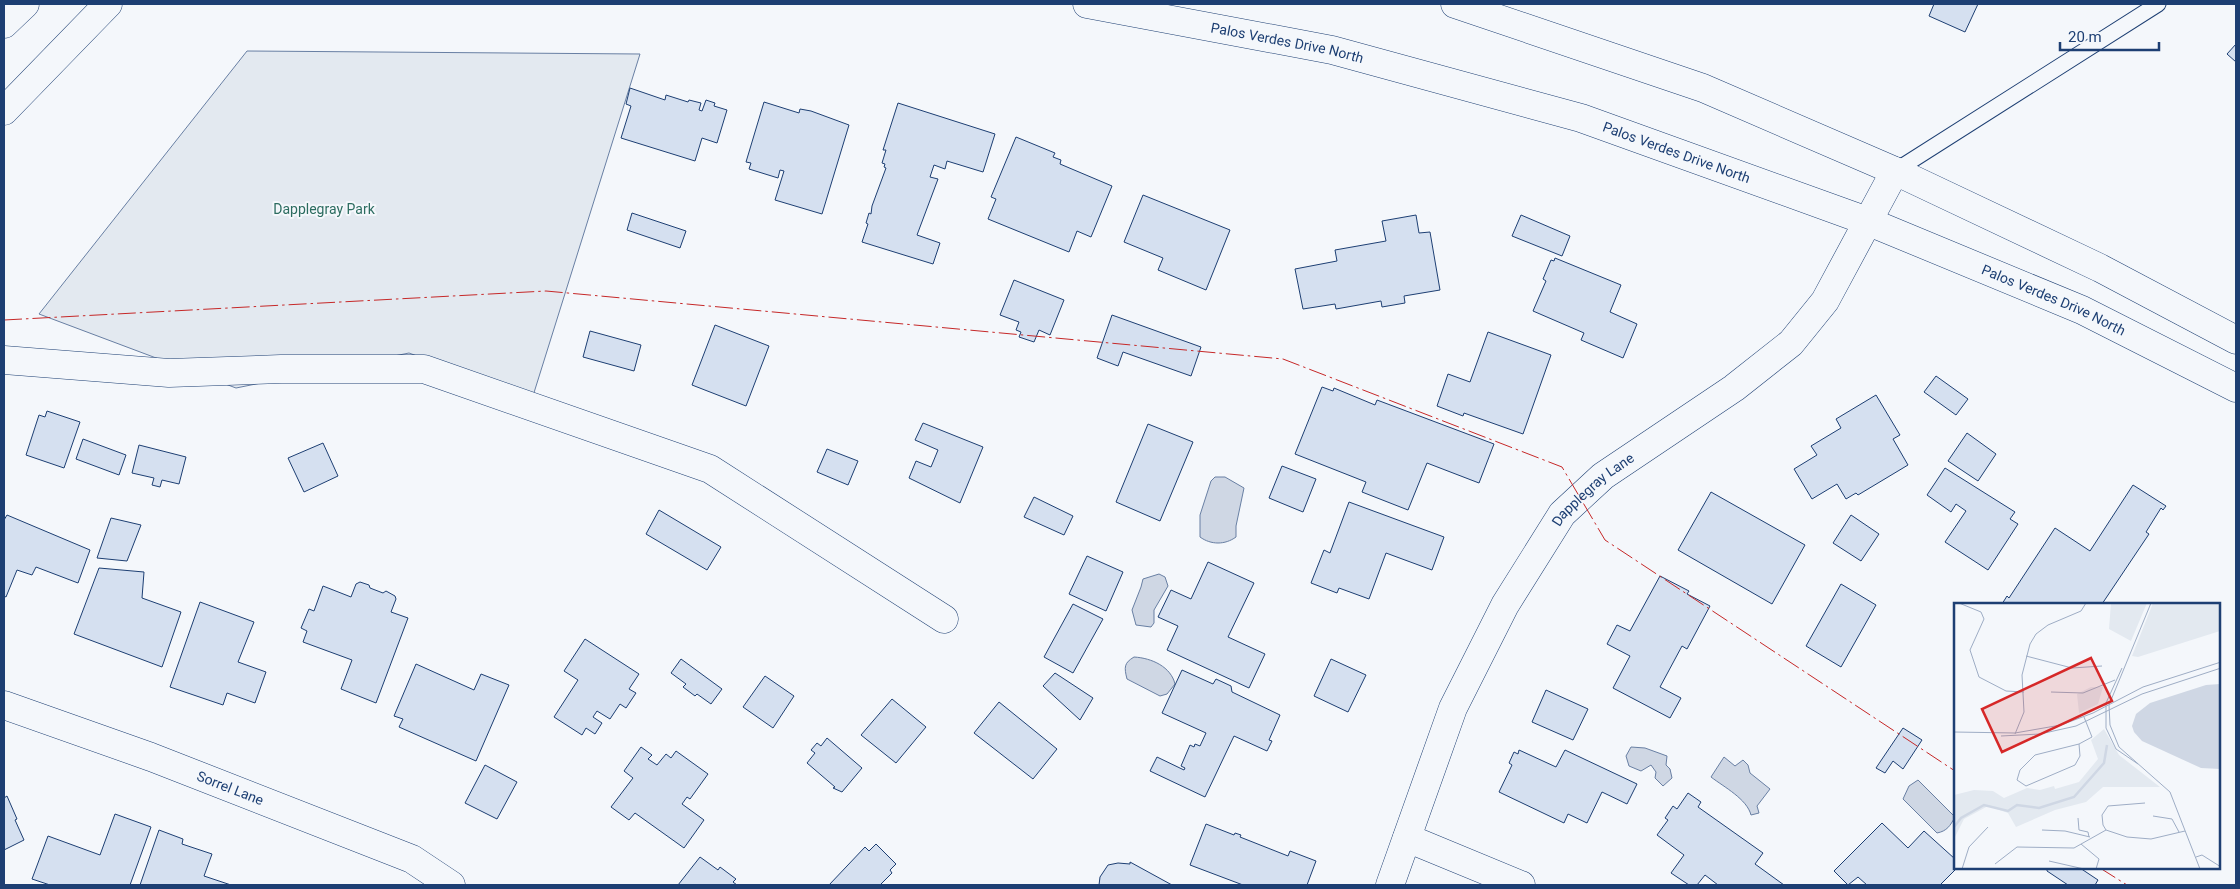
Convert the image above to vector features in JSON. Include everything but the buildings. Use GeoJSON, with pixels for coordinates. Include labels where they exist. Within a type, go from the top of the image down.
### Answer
{"type":"FeatureCollection","features":[{"type":"Feature","properties":{"kind":"street"},"geometry":{"type":"LineString","coordinates":[[4,24],[25,4]]}},
{"type":"Feature","properties":{"kind":"street"},"geometry":{"type":"LineString","coordinates":[[4,111],[108,4]]}},
{"type":"Feature","properties":{"kind":"street","name":"Palos Verdes Drive North"},"geometry":{"type":"LineString","coordinates":[[1087,4],[1332,50],[1581,118],[1867,221],[2082,310],[2236,388]]}},
{"type":"Feature","properties":{"kind":"street"},"geometry":{"type":"LineString","coordinates":[[1455,4],[1703,88],[1895,171],[2100,268],[2236,340]]}},
{"type":"Feature","properties":{"kind":"street","name":"Dapplegray Lane"},"geometry":{"type":"LineString","coordinates":[[1390,885],[1454,708],[1504,605],[1562,514],[1603,476],[1734,388],[1791,343],[1825,301],[1895,171]]}},
{"type":"Feature","properties":{"kind":"street"},"geometry":{"type":"LineString","coordinates":[[4,360],[168,373],[281,369],[424,369],[710,468],[944,620]]}},
{"type":"Feature","properties":{"kind":"street","name":"Sorrel Lane"},"geometry":{"type":"LineString","coordinates":[[4,705],[151,757],[412,859],[451,885]]}},
{"type":"Feature","properties":{"kind":"street"},"geometry":{"type":"LineString","coordinates":[[1407,838],[1522,885]]}},
{"type":"Feature","properties":{"kind":"lane"},"geometry":{"type":"LineString","coordinates":[[1895,171],[2158,4]]}},
{"type":"Feature","properties":{"kind":"green space","name":"Dapplegray Park"},"geometry":{"type":"Polygon","coordinates":[[[247,51],[640,54],[532,399],[409,353],[236,388],[39,314],[247,51]]]}},
{"type":"Feature","properties":{"kind":"shaded area"},"geometry":{"type":"Polygon","coordinates":[[[1215,477],[1225,477],[1244,488],[1236,526],[1236,537],[1223,543],[1209,542],[1200,537],[1200,515],[1211,481],[1215,477]]]}},
{"type":"Feature","properties":{"kind":"shaded area"},"geometry":{"type":"Polygon","coordinates":[[[1159,574],[1165,577],[1168,586],[1154,610],[1154,623],[1151,627],[1136,625],[1132,610],[1143,579],[1159,574]]]}},
{"type":"Feature","properties":{"kind":"shaded area"},"geometry":{"type":"Polygon","coordinates":[[[1134,657],[1147,659],[1165,668],[1175,684],[1167,694],[1160,696],[1127,679],[1126,666],[1128,661],[1134,657]]]}},
{"type":"Feature","properties":{"kind":"shaded area"},"geometry":{"type":"Polygon","coordinates":[[[1631,747],[1645,748],[1667,756],[1666,765],[1670,769],[1672,778],[1663,786],[1655,778],[1656,772],[1651,765],[1641,771],[1629,766],[1626,756],[1631,747]]]}},
{"type":"Feature","properties":{"kind":"shaded area"},"geometry":{"type":"Polygon","coordinates":[[[1724,757],[1735,766],[1743,760],[1748,765],[1750,773],[1770,789],[1757,806],[1759,813],[1751,815],[1749,809],[1740,799],[1711,777],[1724,757]]]}},
{"type":"Feature","properties":{"kind":"shaded area"},"geometry":{"type":"Polygon","coordinates":[[[1918,780],[1954,816],[1946,829],[1937,833],[1903,799],[1909,786],[1918,780]]]}},
{"type":"Feature","properties":{"kind":"power"},"geometry":{"type":"LineString","coordinates":[[4,320],[546,291],[1283,359],[1562,467],[1605,540],[1954,770]]}},
{"type":"Feature","properties":{"kind":"power"},"geometry":{"type":"LineString","coordinates":[[2102,869],[2127,885]]}}]}
